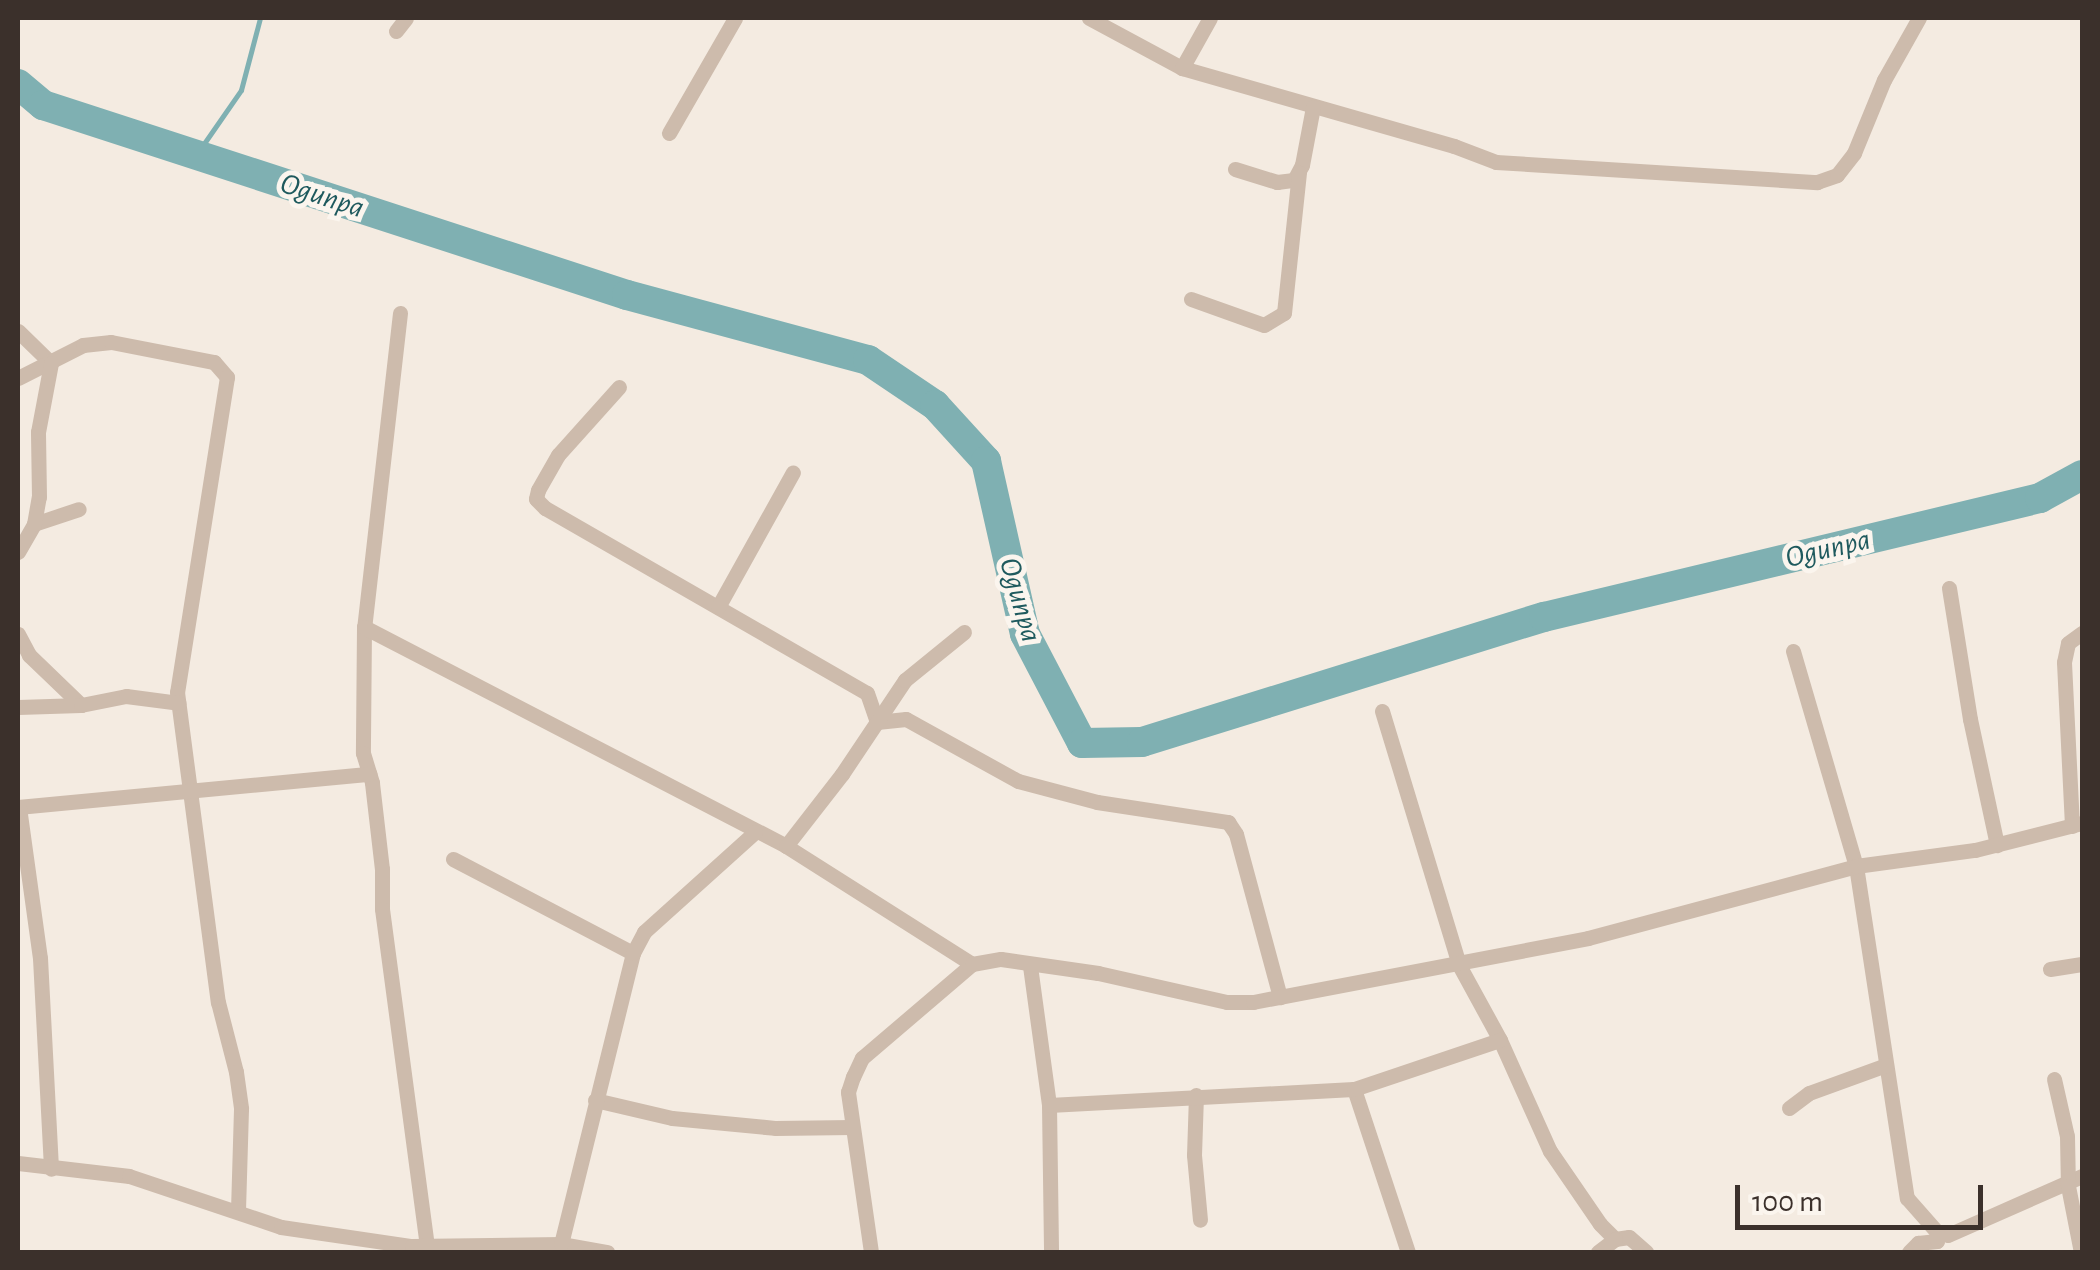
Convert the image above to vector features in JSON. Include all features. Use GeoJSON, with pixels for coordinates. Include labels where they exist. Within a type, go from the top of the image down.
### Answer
{"type":"FeatureCollection","features":[{"type":"Feature","properties":{"kind":"street"},"geometry":{"type":"LineString","coordinates":[[669,133],[735,18]]}},
{"type":"Feature","properties":{"kind":"street"},"geometry":{"type":"LineString","coordinates":[[1088,18],[1182,68],[1454,146],[1496,162],[1817,182],[1837,175],[1854,153],[1884,80],[1920,18]]}},
{"type":"Feature","properties":{"kind":"street"},"geometry":{"type":"LineString","coordinates":[[1182,68],[1210,18]]}},
{"type":"Feature","properties":{"kind":"street"},"geometry":{"type":"LineString","coordinates":[[1190,299],[1264,325],[1284,313],[1299,173],[1312,107]]}},
{"type":"Feature","properties":{"kind":"street"},"geometry":{"type":"LineString","coordinates":[[1234,169],[1285,184],[1299,173]]}},
{"type":"Feature","properties":{"kind":"street"},"geometry":{"type":"LineString","coordinates":[[400,313],[364,627],[362,754],[369,774],[382,869],[382,909],[416,1248]]}},
{"type":"Feature","properties":{"kind":"street"},"geometry":{"type":"LineString","coordinates":[[18,331],[52,363]]}},
{"type":"Feature","properties":{"kind":"street"},"geometry":{"type":"LineString","coordinates":[[18,378],[83,345],[127,343],[214,362],[228,376],[199,544],[178,703],[218,1002],[241,1109],[238,1211]]}},
{"type":"Feature","properties":{"kind":"street"},"geometry":{"type":"LineString","coordinates":[[18,552],[34,524],[39,498],[38,432],[52,363]]}},
{"type":"Feature","properties":{"kind":"street"},"geometry":{"type":"LineString","coordinates":[[619,387],[558,456],[536,498],[867,693],[877,722]]}},
{"type":"Feature","properties":{"kind":"street"},"geometry":{"type":"LineString","coordinates":[[718,606],[792,472]]}},
{"type":"Feature","properties":{"kind":"street"},"geometry":{"type":"LineString","coordinates":[[34,524],[80,509]]}},
{"type":"Feature","properties":{"kind":"street"},"geometry":{"type":"LineString","coordinates":[[1949,588],[1970,719],[1997,845]]}},
{"type":"Feature","properties":{"kind":"street"},"geometry":{"type":"LineString","coordinates":[[364,627],[786,846],[972,964]]}},
{"type":"Feature","properties":{"kind":"street"},"geometry":{"type":"LineString","coordinates":[[786,846],[905,680],[964,632]]}},
{"type":"Feature","properties":{"kind":"street"},"geometry":{"type":"LineString","coordinates":[[871,1252],[848,1092],[862,1058],[972,964],[1001,960],[1098,973],[1227,1002],[1280,997],[1588,938],[1856,866],[1997,845],[2077,824],[2064,662],[2068,643],[2082,633]]}},
{"type":"Feature","properties":{"kind":"street"},"geometry":{"type":"LineString","coordinates":[[18,634],[29,654],[81,705]]}},
{"type":"Feature","properties":{"kind":"street"},"geometry":{"type":"LineString","coordinates":[[1793,651],[1856,866],[1907,1198],[1936,1232],[1937,1241],[1918,1243],[1908,1252]]}},
{"type":"Feature","properties":{"kind":"street"},"geometry":{"type":"LineString","coordinates":[[18,708],[81,705],[126,696],[178,703]]}},
{"type":"Feature","properties":{"kind":"street"},"geometry":{"type":"LineString","coordinates":[[1382,711],[1459,965],[1500,1040],[1550,1152],[1600,1224],[1615,1238]]}},
{"type":"Feature","properties":{"kind":"street"},"geometry":{"type":"LineString","coordinates":[[877,722],[906,719],[1018,780],[1097,802],[1228,822],[1236,834],[1280,997]]}},
{"type":"Feature","properties":{"kind":"street"},"geometry":{"type":"LineString","coordinates":[[51,1169],[40,958],[18,807],[369,774]]}},
{"type":"Feature","properties":{"kind":"street"},"geometry":{"type":"LineString","coordinates":[[561,1244],[594,1100],[634,953],[644,932],[755,832]]}},
{"type":"Feature","properties":{"kind":"street"},"geometry":{"type":"LineString","coordinates":[[453,859],[634,953]]}},
{"type":"Feature","properties":{"kind":"street"},"geometry":{"type":"LineString","coordinates":[[2050,969],[2082,964]]}},
{"type":"Feature","properties":{"kind":"street"},"geometry":{"type":"LineString","coordinates":[[1030,966],[1049,1105],[1051,1252]]}},
{"type":"Feature","properties":{"kind":"street"},"geometry":{"type":"LineString","coordinates":[[1049,1105],[1354,1089],[1500,1040]]}},
{"type":"Feature","properties":{"kind":"street"},"geometry":{"type":"LineString","coordinates":[[1789,1108],[1809,1093],[1886,1066]]}},
{"type":"Feature","properties":{"kind":"street"},"geometry":{"type":"LineString","coordinates":[[2054,1079],[2067,1136],[2068,1186],[2081,1252]]}},
{"type":"Feature","properties":{"kind":"street"},"geometry":{"type":"LineString","coordinates":[[1354,1089],[1408,1252]]}},
{"type":"Feature","properties":{"kind":"street"},"geometry":{"type":"LineString","coordinates":[[1196,1095],[1194,1155],[1200,1220]]}},
{"type":"Feature","properties":{"kind":"street"},"geometry":{"type":"LineString","coordinates":[[594,1100],[672,1118],[775,1128],[852,1127]]}},
{"type":"Feature","properties":{"kind":"street"},"geometry":{"type":"LineString","coordinates":[[18,1162],[128,1176],[281,1227],[416,1248],[561,1244],[607,1252]]}},
{"type":"Feature","properties":{"kind":"street"},"geometry":{"type":"LineString","coordinates":[[1936,1232],[1948,1235],[2068,1186],[2082,1176]]}},
{"type":"Feature","properties":{"kind":"street"},"geometry":{"type":"LineString","coordinates":[[1598,1252],[1615,1238],[1628,1237],[1646,1252]]}},
{"type":"Feature","properties":{"kind":"waterway"},"geometry":{"type":"LineString","coordinates":[[196,155],[241,90],[260,18]]}},
{"type":"Feature","properties":{"kind":"waterway","name":"Ogunpa"},"geometry":{"type":"LineString","coordinates":[[18,84],[43,105],[627,295],[868,360],[935,405],[986,461],[1025,634],[1082,743],[1142,742],[1544,617],[2040,498],[2082,475]]}}]}
